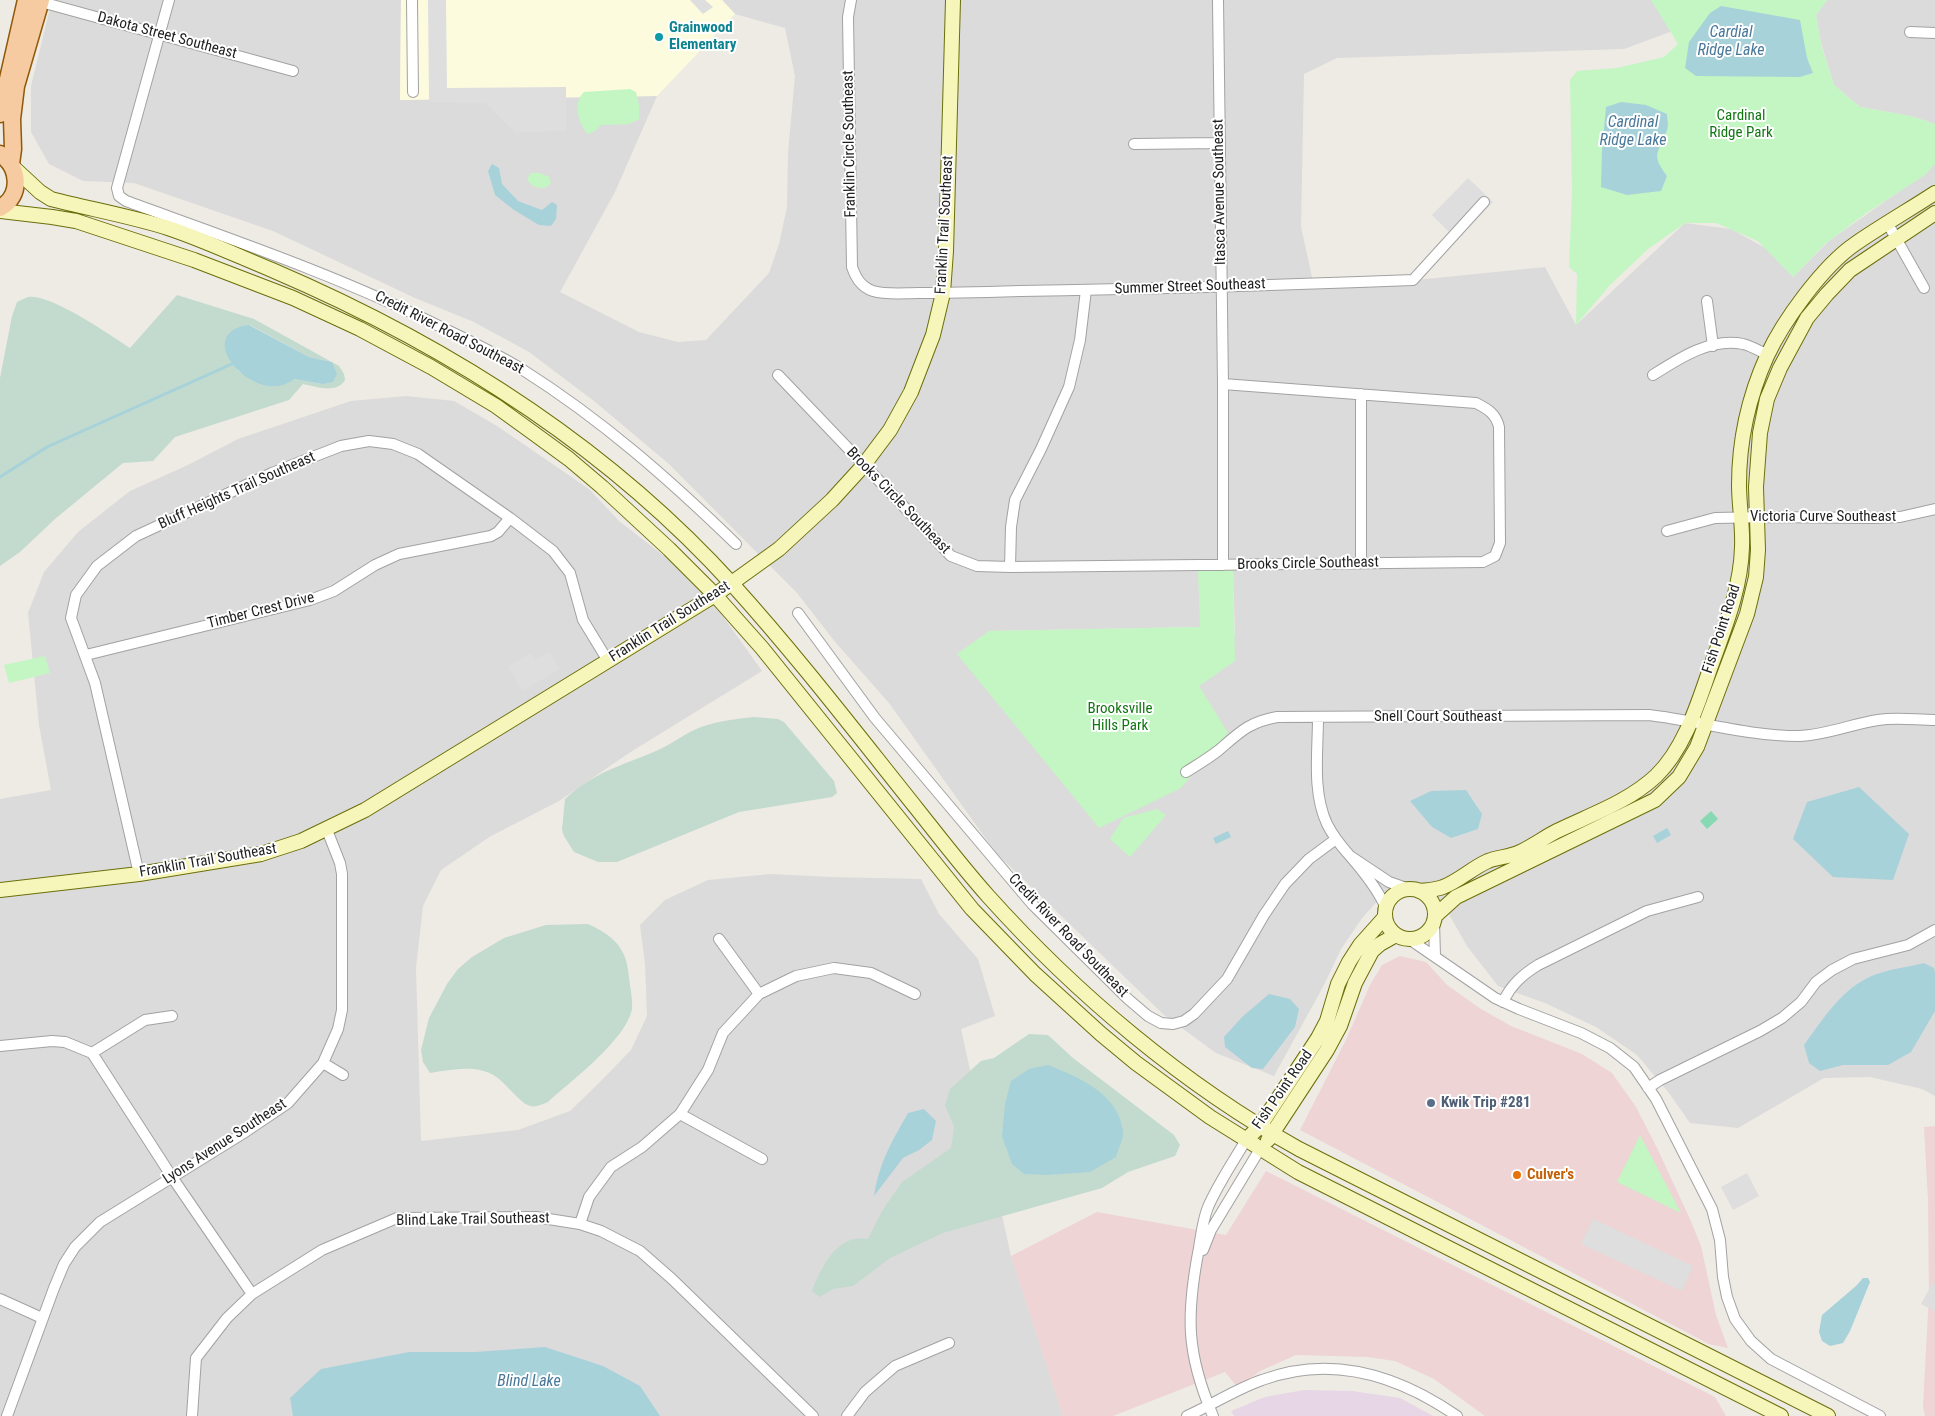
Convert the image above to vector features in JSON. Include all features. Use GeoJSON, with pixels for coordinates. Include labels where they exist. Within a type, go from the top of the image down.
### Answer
{"type":"FeatureCollection","features":[{"type":"Feature","properties":{"kind":"main road","name":"Franklin Trail Southeast"},"geometry":{"type":"LineString","coordinates":[[0,890],[139,874],[261,854],[301,842],[327,830],[388,797],[716,595],[779,549],[832,500],[863,466],[890,430],[911,392],[934,335],[943,293],[946,251],[953,0]]}},
{"type":"Feature","properties":{"kind":"main road"},"geometry":{"type":"LineString","coordinates":[[0,114],[36,1]]}},
{"type":"Feature","properties":{"kind":"main road"},"geometry":{"type":"LineString","coordinates":[[0,209],[12,197],[16,187],[16,177],[8,162],[13,149],[12,119],[16,86],[36,1]]}},
{"type":"Feature","properties":{"kind":"main road"},"geometry":{"type":"LineString","coordinates":[[8,162],[40,192],[51,199],[165,227],[204,241],[333,296],[399,330],[477,374],[542,417],[615,472],[681,532],[731,583],[778,635],[988,895],[1048,959],[1081,990],[1148,1046],[1273,1134],[1828,1416]]}},
{"type":"Feature","properties":{"kind":"main road","name":"Fish Point Road"},"geometry":{"type":"LineString","coordinates":[[1414,890],[1440,888],[1456,881],[1488,861],[1519,852],[1626,799],[1658,774],[1671,758],[1689,722],[1731,611],[1738,580],[1742,546],[1739,484],[1744,431],[1753,394],[1768,355],[1783,325],[1801,300],[1853,245],[1935,193]]}},
{"type":"Feature","properties":{"kind":"main road"},"geometry":{"type":"LineString","coordinates":[[0,209],[76,221],[211,266],[301,302],[352,325],[423,363],[496,406],[569,459],[669,549],[716,595],[762,648],[949,881],[997,936],[1035,974],[1101,1034],[1174,1091],[1246,1140],[1336,1192],[1781,1416]]}},
{"type":"Feature","properties":{"kind":"main road","name":"Fish Point Road"},"geometry":{"type":"LineString","coordinates":[[1435,919],[1456,897],[1656,800],[1679,777],[1697,747],[1747,614],[1756,577],[1758,550],[1756,464],[1760,433],[1767,399],[1780,368],[1807,318],[1850,270],[1935,213]]}},
{"type":"Feature","properties":{"kind":"main road"},"geometry":{"type":"LineString","coordinates":[[1414,890],[1431,901],[1435,908],[1435,919],[1431,928],[1422,936],[1402,937],[1387,924],[1386,912],[1394,894],[1414,890]]}},
{"type":"Feature","properties":{"kind":"main road","name":"Fish Point Road"},"geometry":{"type":"LineString","coordinates":[[1246,1140],[1260,1126],[1318,1038],[1327,1021],[1338,984],[1349,962],[1386,912]]}},
{"type":"Feature","properties":{"kind":"main road","name":"Fish Point Road"},"geometry":{"type":"LineString","coordinates":[[1260,1149],[1273,1134],[1286,1111],[1327,1050],[1340,1026],[1355,983],[1372,952],[1380,944],[1402,937]]}},
{"type":"Feature","properties":{"kind":"street"},"geometry":{"type":"LineString","coordinates":[[159,33],[169,0]]}},
{"type":"Feature","properties":{"kind":"street"},"geometry":{"type":"LineString","coordinates":[[412,0],[413,92]]}},
{"type":"Feature","properties":{"kind":"street","name":"Franklin Circle Southeast"},"geometry":{"type":"LineString","coordinates":[[851,0],[848,17],[852,266],[855,277],[862,285]]}},
{"type":"Feature","properties":{"kind":"street","name":"Itasca Avenue Southeast"},"geometry":{"type":"LineString","coordinates":[[1218,0],[1223,565]]}},
{"type":"Feature","properties":{"kind":"street","name":"Dakota Street Southeast"},"geometry":{"type":"LineString","coordinates":[[36,1],[293,71]]}},
{"type":"Feature","properties":{"kind":"street"},"geometry":{"type":"LineString","coordinates":[[1910,32],[1935,33]]}},
{"type":"Feature","properties":{"kind":"street","name":"Credit River Road Southeast"},"geometry":{"type":"LineString","coordinates":[[159,33],[117,188],[119,196],[126,202],[258,249],[370,293],[491,352],[553,390],[622,441],[684,494],[736,544]]}},
{"type":"Feature","properties":{"kind":"street"},"geometry":{"type":"LineString","coordinates":[[1134,144],[1219,143]]}},
{"type":"Feature","properties":{"kind":"street","name":"Summer Street Southeast"},"geometry":{"type":"LineString","coordinates":[[862,285],[871,290],[883,292],[943,293],[1221,288],[1413,280],[1484,202]]}},
{"type":"Feature","properties":{"kind":"street"},"geometry":{"type":"LineString","coordinates":[[1888,224],[1924,288]]}},
{"type":"Feature","properties":{"kind":"street"},"geometry":{"type":"LineString","coordinates":[[1010,567],[1011,528],[1015,500],[1041,449],[1068,387],[1080,340],[1086,290]]}},
{"type":"Feature","properties":{"kind":"street"},"geometry":{"type":"LineString","coordinates":[[1707,301],[1713,346]]}},
{"type":"Feature","properties":{"kind":"street"},"geometry":{"type":"LineString","coordinates":[[1653,375],[1683,356],[1718,344],[1742,344],[1768,355]]}},
{"type":"Feature","properties":{"kind":"street","name":"Brooks Circle Southeast"},"geometry":{"type":"LineString","coordinates":[[778,375],[951,556],[977,566],[1483,562],[1496,556],[1499,550],[1500,533],[1499,427],[1497,419],[1488,409],[1476,403],[1222,384]]}},
{"type":"Feature","properties":{"kind":"street"},"geometry":{"type":"LineString","coordinates":[[1361,394],[1361,563]]}},
{"type":"Feature","properties":{"kind":"street","name":"Bluff Heights Trail Southeast"},"geometry":{"type":"LineString","coordinates":[[139,874],[95,683],[71,618],[76,595],[97,566],[136,536],[272,472],[341,446],[369,441],[393,444],[418,454],[510,518],[553,552],[570,573],[584,620],[608,661]]}},
{"type":"Feature","properties":{"kind":"street","name":"Victoria Curve Southeast"},"geometry":{"type":"LineString","coordinates":[[1667,531],[1715,518],[1900,517],[1935,509]]}},
{"type":"Feature","properties":{"kind":"street","name":"Timber Crest Drive"},"geometry":{"type":"LineString","coordinates":[[86,655],[310,600],[334,591],[386,559],[399,554],[491,536],[498,532],[510,518]]}},
{"type":"Feature","properties":{"kind":"street","name":"Credit River Road Southeast"},"geometry":{"type":"LineString","coordinates":[[798,613],[875,718],[1032,904],[1128,999],[1148,1016],[1161,1023],[1173,1024],[1184,1021],[1194,1014],[1227,979],[1285,884],[1310,859],[1336,839]]}},
{"type":"Feature","properties":{"kind":"street","name":"Snell Court Southeast"},"geometry":{"type":"LineString","coordinates":[[1186,772],[1218,751],[1248,725],[1277,717],[1649,715],[1677,718],[1689,722],[1762,734],[1803,736],[1878,720],[1897,718],[1935,720]]}},
{"type":"Feature","properties":{"kind":"street"},"geometry":{"type":"LineString","coordinates":[[1318,718],[1318,780],[1320,802],[1327,824],[1336,839],[1370,880],[1380,895],[1386,912]]}},
{"type":"Feature","properties":{"kind":"street","name":"Lyons Avenue Southeast"},"geometry":{"type":"LineString","coordinates":[[7,1416],[42,1318],[64,1264],[75,1247],[100,1222],[273,1114],[300,1090],[323,1063],[338,1028],[342,1010],[342,874],[340,863],[327,830]]}},
{"type":"Feature","properties":{"kind":"street"},"geometry":{"type":"LineString","coordinates":[[1350,856],[1389,882],[1414,890]]}},
{"type":"Feature","properties":{"kind":"street"},"geometry":{"type":"LineString","coordinates":[[1503,1002],[1510,988],[1524,974],[1538,965],[1647,911],[1698,897]]}},
{"type":"Feature","properties":{"kind":"street"},"geometry":{"type":"LineString","coordinates":[[1435,919],[1435,956]]}},
{"type":"Feature","properties":{"kind":"street"},"geometry":{"type":"LineString","coordinates":[[1648,1088],[1660,1080],[1760,1031],[1782,1018],[1801,1002],[1816,982],[1832,970],[1854,958],[1908,945],[1935,930]]}},
{"type":"Feature","properties":{"kind":"street"},"geometry":{"type":"LineString","coordinates":[[1402,937],[1435,956],[1503,1002],[1581,1033],[1610,1048],[1634,1067],[1656,1099],[1712,1209],[1720,1240],[1722,1277],[1735,1319],[1751,1341],[1771,1359],[1880,1416]]}},
{"type":"Feature","properties":{"kind":"street"},"geometry":{"type":"LineString","coordinates":[[719,939],[759,994]]}},
{"type":"Feature","properties":{"kind":"street"},"geometry":{"type":"LineString","coordinates":[[580,1224],[589,1197],[611,1167],[642,1147],[680,1114],[708,1070],[723,1033],[759,994],[796,976],[834,968],[871,973],[915,994]]}},
{"type":"Feature","properties":{"kind":"street"},"geometry":{"type":"LineString","coordinates":[[92,1053],[145,1020],[172,1016]]}},
{"type":"Feature","properties":{"kind":"street"},"geometry":{"type":"LineString","coordinates":[[0,1046],[52,1041],[65,1042],[92,1053],[172,1177],[252,1294]]}},
{"type":"Feature","properties":{"kind":"street"},"geometry":{"type":"LineString","coordinates":[[323,1063],[343,1075]]}},
{"type":"Feature","properties":{"kind":"street"},"geometry":{"type":"LineString","coordinates":[[680,1114],[762,1159]]}},
{"type":"Feature","properties":{"kind":"street","name":"Fish Point Road"},"geometry":{"type":"LineString","coordinates":[[1211,1411],[1197,1372],[1190,1340],[1190,1311],[1195,1270],[1207,1208],[1246,1140]]}},
{"type":"Feature","properties":{"kind":"street","name":"Fish Point Road"},"geometry":{"type":"LineString","coordinates":[[1195,1270],[1211,1230],[1260,1149]]}},
{"type":"Feature","properties":{"kind":"street","name":"Blind Lake Trail Southeast"},"geometry":{"type":"LineString","coordinates":[[192,1416],[196,1358],[227,1318],[252,1294],[322,1250],[397,1218],[536,1216],[580,1224],[621,1240],[640,1252],[657,1265],[813,1416]]}},
{"type":"Feature","properties":{"kind":"street"},"geometry":{"type":"LineString","coordinates":[[0,1299],[42,1318]]}},
{"type":"Feature","properties":{"kind":"street"},"geometry":{"type":"LineString","coordinates":[[847,1416],[865,1392],[895,1366],[949,1343]]}},
{"type":"Feature","properties":{"kind":"street"},"geometry":{"type":"LineString","coordinates":[[1187,1416],[1211,1411],[1244,1388],[1264,1379],[1284,1374],[1334,1369],[1380,1376],[1395,1381],[1433,1399],[1457,1416]]}},
{"type":"Feature","properties":{"kind":"shaded area"},"geometry":{"type":"Polygon","coordinates":[[[52,0],[401,0],[400,100],[657,96],[615,192],[560,292],[639,332],[678,342],[706,340],[769,273],[779,244],[787,207],[788,153],[795,76],[785,28],[735,14],[722,0],[1697,0],[1670,32],[1624,49],[1337,58],[1304,74],[1301,227],[1314,286],[1347,287],[1545,267],[1576,325],[1685,223],[1731,229],[1767,249],[1793,277],[1829,241],[1928,171],[1935,163],[1935,1096],[1922,1089],[1870,1077],[1824,1078],[1738,1128],[1690,1123],[1669,1093],[1637,1055],[1596,1027],[1545,1003],[1498,986],[1467,946],[1446,909],[1418,891],[1383,895],[1363,917],[1341,949],[1324,985],[1274,1076],[1216,1053],[1164,1015],[996,853],[889,703],[836,643],[797,593],[669,464],[594,401],[529,352],[474,322],[415,298],[273,231],[134,183],[83,181],[49,164],[31,132],[31,86],[52,0]],[[1233,571],[1200,627],[989,631],[1199,686],[1235,633],[1233,571]]]}},
{"type":"Feature","properties":{"kind":"shaded area"},"geometry":{"type":"Polygon","coordinates":[[[401,0],[722,0],[735,14],[657,96],[400,100],[401,0]]]}},
{"type":"Feature","properties":{"kind":"shaded area"},"geometry":{"type":"Polygon","coordinates":[[[428,0],[446,0],[447,88],[566,87],[566,131],[515,132],[485,103],[429,102],[428,0]]]}},
{"type":"Feature","properties":{"kind":"shaded area"},"geometry":{"type":"Polygon","coordinates":[[[690,0],[705,0],[713,7],[703,14],[690,0]]]}},
{"type":"Feature","properties":{"kind":"shaded area"},"geometry":{"type":"Polygon","coordinates":[[[1827,0],[1935,0],[1935,124],[1911,116],[1860,107],[1834,85],[1821,43],[1816,15],[1827,0]]]}},
{"type":"Feature","properties":{"kind":"shaded area"},"geometry":{"type":"Polygon","coordinates":[[[1468,178],[1493,202],[1457,240],[1432,215],[1468,178]]]}},
{"type":"Feature","properties":{"kind":"shaded area"},"geometry":{"type":"Polygon","coordinates":[[[406,396],[454,401],[497,426],[589,489],[619,521],[700,584],[762,671],[629,753],[559,801],[491,836],[441,870],[423,906],[416,968],[421,1141],[518,1130],[570,1111],[599,1083],[631,1050],[647,1016],[645,964],[640,925],[665,900],[708,880],[771,874],[921,879],[939,914],[978,959],[995,1016],[961,1029],[1011,1256],[1063,1416],[0,1416],[0,799],[51,790],[39,725],[28,613],[44,572],[78,532],[130,491],[188,465],[238,439],[351,401],[406,396]]]}},
{"type":"Feature","properties":{"kind":"shaded area"},"geometry":{"type":"Polygon","coordinates":[[[550,652],[560,669],[522,691],[508,666],[531,653],[535,660],[550,652]]]}},
{"type":"Feature","properties":{"kind":"shaded area"},"geometry":{"type":"Polygon","coordinates":[[[1400,956],[1426,962],[1447,985],[1481,1009],[1511,1026],[1582,1054],[1612,1073],[1636,1107],[1689,1217],[1701,1246],[1716,1315],[1728,1348],[1709,1344],[1300,1130],[1346,1040],[1370,985],[1382,965],[1400,956]]]}},
{"type":"Feature","properties":{"kind":"shaded area"},"geometry":{"type":"Polygon","coordinates":[[[1935,1126],[1935,1416],[1925,1416],[1923,1406],[1929,1295],[1928,1200],[1924,1127],[1935,1126]]]}},
{"type":"Feature","properties":{"kind":"shaded area"},"geometry":{"type":"Polygon","coordinates":[[[1266,1171],[1715,1397],[1726,1416],[1485,1416],[1434,1379],[1395,1361],[1367,1357],[1296,1355],[1260,1371],[1238,1388],[1225,1372],[1113,1416],[1063,1416],[1011,1256],[1097,1212],[1226,1235],[1266,1171]]]}},
{"type":"Feature","properties":{"kind":"shaded area"},"geometry":{"type":"Polygon","coordinates":[[[1747,1173],[1759,1196],[1733,1210],[1721,1187],[1747,1173]]]}},
{"type":"Feature","properties":{"kind":"shaded area"},"geometry":{"type":"Polygon","coordinates":[[[1593,1219],[1693,1266],[1682,1291],[1581,1244],[1593,1219]]]}},
{"type":"Feature","properties":{"kind":"shaded area"},"geometry":{"type":"Polygon","coordinates":[[[1933,1282],[1935,1284],[1935,1311],[1921,1304],[1933,1282]]]}},
{"type":"Feature","properties":{"kind":"shaded area"},"geometry":{"type":"Polygon","coordinates":[[[1304,1390],[1352,1391],[1400,1398],[1433,1416],[1234,1416],[1231,1411],[1265,1397],[1304,1390]]]}},
{"type":"Feature","properties":{"kind":"green space","name":"Cardinal Ridge Park"},"geometry":{"type":"Polygon","coordinates":[[[1651,0],[1827,0],[1816,15],[1822,48],[1834,85],[1860,107],[1911,116],[1935,124],[1935,164],[1925,175],[1865,214],[1825,244],[1793,277],[1758,241],[1716,223],[1685,223],[1648,249],[1610,285],[1576,325],[1577,274],[1569,267],[1572,193],[1570,80],[1577,71],[1617,68],[1664,57],[1678,44],[1651,0]]]}},
{"type":"Feature","properties":{"kind":"green space"},"geometry":{"type":"Polygon","coordinates":[[[630,89],[636,92],[639,105],[639,119],[629,124],[601,125],[595,131],[588,134],[578,114],[578,102],[584,92],[630,89]]]}},
{"type":"Feature","properties":{"kind":"green space"},"geometry":{"type":"Polygon","coordinates":[[[531,173],[540,173],[549,177],[551,183],[545,188],[534,187],[527,179],[531,173]]]}},
{"type":"Feature","properties":{"kind":"green space"},"geometry":{"type":"Polygon","coordinates":[[[177,295],[254,319],[332,362],[339,366],[345,380],[337,387],[332,388],[320,388],[303,384],[289,400],[175,437],[153,461],[123,463],[55,519],[20,552],[0,566],[0,378],[12,316],[17,302],[28,297],[50,301],[95,325],[130,348],[177,295]],[[250,325],[237,370],[253,381],[270,385],[294,379],[322,384],[332,362],[309,357],[250,325]]]}},
{"type":"Feature","properties":{"kind":"green space","name":"Brooksville Hills Park"},"geometry":{"type":"Polygon","coordinates":[[[1198,570],[1233,570],[1235,661],[1199,686],[1228,733],[1181,788],[1099,828],[957,654],[989,631],[1200,627],[1198,570]]]}},
{"type":"Feature","properties":{"kind":"green space"},"geometry":{"type":"Polygon","coordinates":[[[45,656],[50,673],[9,683],[4,665],[45,656]]]}},
{"type":"Feature","properties":{"kind":"green space"},"geometry":{"type":"Polygon","coordinates":[[[754,717],[778,719],[784,722],[834,781],[837,793],[832,797],[739,812],[617,862],[598,862],[574,852],[562,830],[565,799],[576,790],[597,776],[656,751],[701,727],[734,719],[754,717]]]}},
{"type":"Feature","properties":{"kind":"green space"},"geometry":{"type":"Polygon","coordinates":[[[1157,809],[1166,815],[1130,857],[1110,839],[1123,818],[1157,809]]]}},
{"type":"Feature","properties":{"kind":"green space"},"geometry":{"type":"Polygon","coordinates":[[[1711,811],[1718,819],[1707,829],[1700,821],[1711,811]]]}},
{"type":"Feature","properties":{"kind":"green space"},"geometry":{"type":"Polygon","coordinates":[[[588,924],[612,938],[622,951],[628,968],[632,1009],[628,1021],[620,1034],[583,1072],[548,1102],[536,1106],[524,1103],[499,1079],[487,1072],[455,1069],[430,1073],[423,1062],[421,1050],[429,1018],[447,984],[458,969],[472,957],[504,938],[546,925],[588,924]]]}},
{"type":"Feature","properties":{"kind":"green space"},"geometry":{"type":"Polygon","coordinates":[[[1029,1034],[1048,1035],[1073,1058],[1174,1135],[1180,1145],[1175,1156],[1128,1172],[1102,1188],[943,1233],[890,1258],[853,1286],[833,1289],[820,1297],[812,1291],[826,1262],[839,1246],[848,1241],[868,1239],[882,1211],[902,1182],[951,1148],[954,1127],[945,1105],[950,1089],[981,1061],[994,1058],[1029,1034]],[[1123,1132],[1048,1175],[1066,1173],[1123,1132]]]}},
{"type":"Feature","properties":{"kind":"green space"},"geometry":{"type":"Polygon","coordinates":[[[1640,1135],[1681,1213],[1617,1182],[1640,1135]]]}},
{"type":"Feature","properties":{"kind":"water","name":"Cardial Ridge Lake"},"geometry":{"type":"Polygon","coordinates":[[[1721,6],[1800,20],[1807,58],[1813,73],[1800,77],[1696,76],[1685,68],[1689,42],[1710,13],[1721,6]]]}},
{"type":"Feature","properties":{"kind":"water","name":"Cardinal Ridge Lake"},"geometry":{"type":"Polygon","coordinates":[[[1621,102],[1646,105],[1667,114],[1668,128],[1657,157],[1667,176],[1661,191],[1627,195],[1601,187],[1606,107],[1621,102]]]}},
{"type":"Feature","properties":{"kind":"water"},"geometry":{"type":"Polygon","coordinates":[[[492,164],[499,168],[502,184],[518,201],[542,210],[552,202],[557,205],[556,219],[551,226],[539,225],[514,210],[495,195],[488,171],[492,164]]]}},
{"type":"Feature","properties":{"kind":"water"},"geometry":{"type":"Polygon","coordinates":[[[249,325],[309,357],[332,362],[337,374],[333,382],[322,384],[294,379],[279,386],[263,385],[247,378],[235,367],[227,354],[225,341],[232,331],[249,325]]]}},
{"type":"Feature","properties":{"kind":"water"},"geometry":{"type":"Polygon","coordinates":[[[1859,787],[1909,834],[1893,880],[1833,877],[1793,839],[1807,802],[1859,787]]]}},
{"type":"Feature","properties":{"kind":"water"},"geometry":{"type":"Polygon","coordinates":[[[1466,790],[1482,814],[1478,829],[1451,838],[1432,827],[1410,801],[1431,791],[1466,790]]]}},
{"type":"Feature","properties":{"kind":"water"},"geometry":{"type":"Polygon","coordinates":[[[1667,828],[1671,835],[1657,843],[1653,836],[1667,828]]]}},
{"type":"Feature","properties":{"kind":"water"},"geometry":{"type":"Polygon","coordinates":[[[1228,831],[1231,837],[1216,844],[1213,838],[1228,831]]]}},
{"type":"Feature","properties":{"kind":"water"},"geometry":{"type":"Polygon","coordinates":[[[1924,963],[1934,968],[1935,1011],[1911,1052],[1888,1065],[1843,1065],[1820,1071],[1809,1063],[1804,1045],[1835,1005],[1853,987],[1874,975],[1924,963]]]}},
{"type":"Feature","properties":{"kind":"water"},"geometry":{"type":"Polygon","coordinates":[[[1269,994],[1290,999],[1299,1009],[1295,1027],[1263,1069],[1252,1068],[1225,1047],[1224,1037],[1242,1017],[1269,994]]]}},
{"type":"Feature","properties":{"kind":"water"},"geometry":{"type":"Polygon","coordinates":[[[1048,1065],[1072,1075],[1095,1088],[1113,1106],[1120,1118],[1123,1134],[1116,1157],[1090,1172],[1048,1175],[1024,1174],[1012,1164],[1002,1136],[1005,1104],[1011,1081],[1029,1069],[1048,1065]]]}},
{"type":"Feature","properties":{"kind":"water"},"geometry":{"type":"Polygon","coordinates":[[[924,1109],[936,1121],[932,1140],[919,1150],[903,1158],[874,1196],[883,1163],[908,1113],[924,1109]]]}},
{"type":"Feature","properties":{"kind":"water"},"geometry":{"type":"Polygon","coordinates":[[[1863,1278],[1868,1278],[1870,1282],[1850,1331],[1843,1343],[1830,1346],[1822,1341],[1819,1332],[1822,1315],[1863,1278]]]}},
{"type":"Feature","properties":{"kind":"water","name":"Blind Lake"},"geometry":{"type":"Polygon","coordinates":[[[545,1347],[603,1366],[640,1386],[660,1416],[293,1416],[290,1398],[321,1369],[409,1352],[475,1352],[545,1347]]]}},
{"type":"Feature","properties":{"kind":"waterway"},"geometry":{"type":"LineString","coordinates":[[0,477],[47,447],[234,363]]}},
{"type":"Feature","properties":{"kind":"place","name":"Grainwood Elementary"},"geometry":{"type":"Point","coordinates":[659,37]}},
{"type":"Feature","properties":{"kind":"place","name":"Kwik Trip #281"},"geometry":{"type":"Point","coordinates":[1431,1103]}},
{"type":"Feature","properties":{"kind":"place","name":"Culver's"},"geometry":{"type":"Point","coordinates":[1517,1175]}}]}
